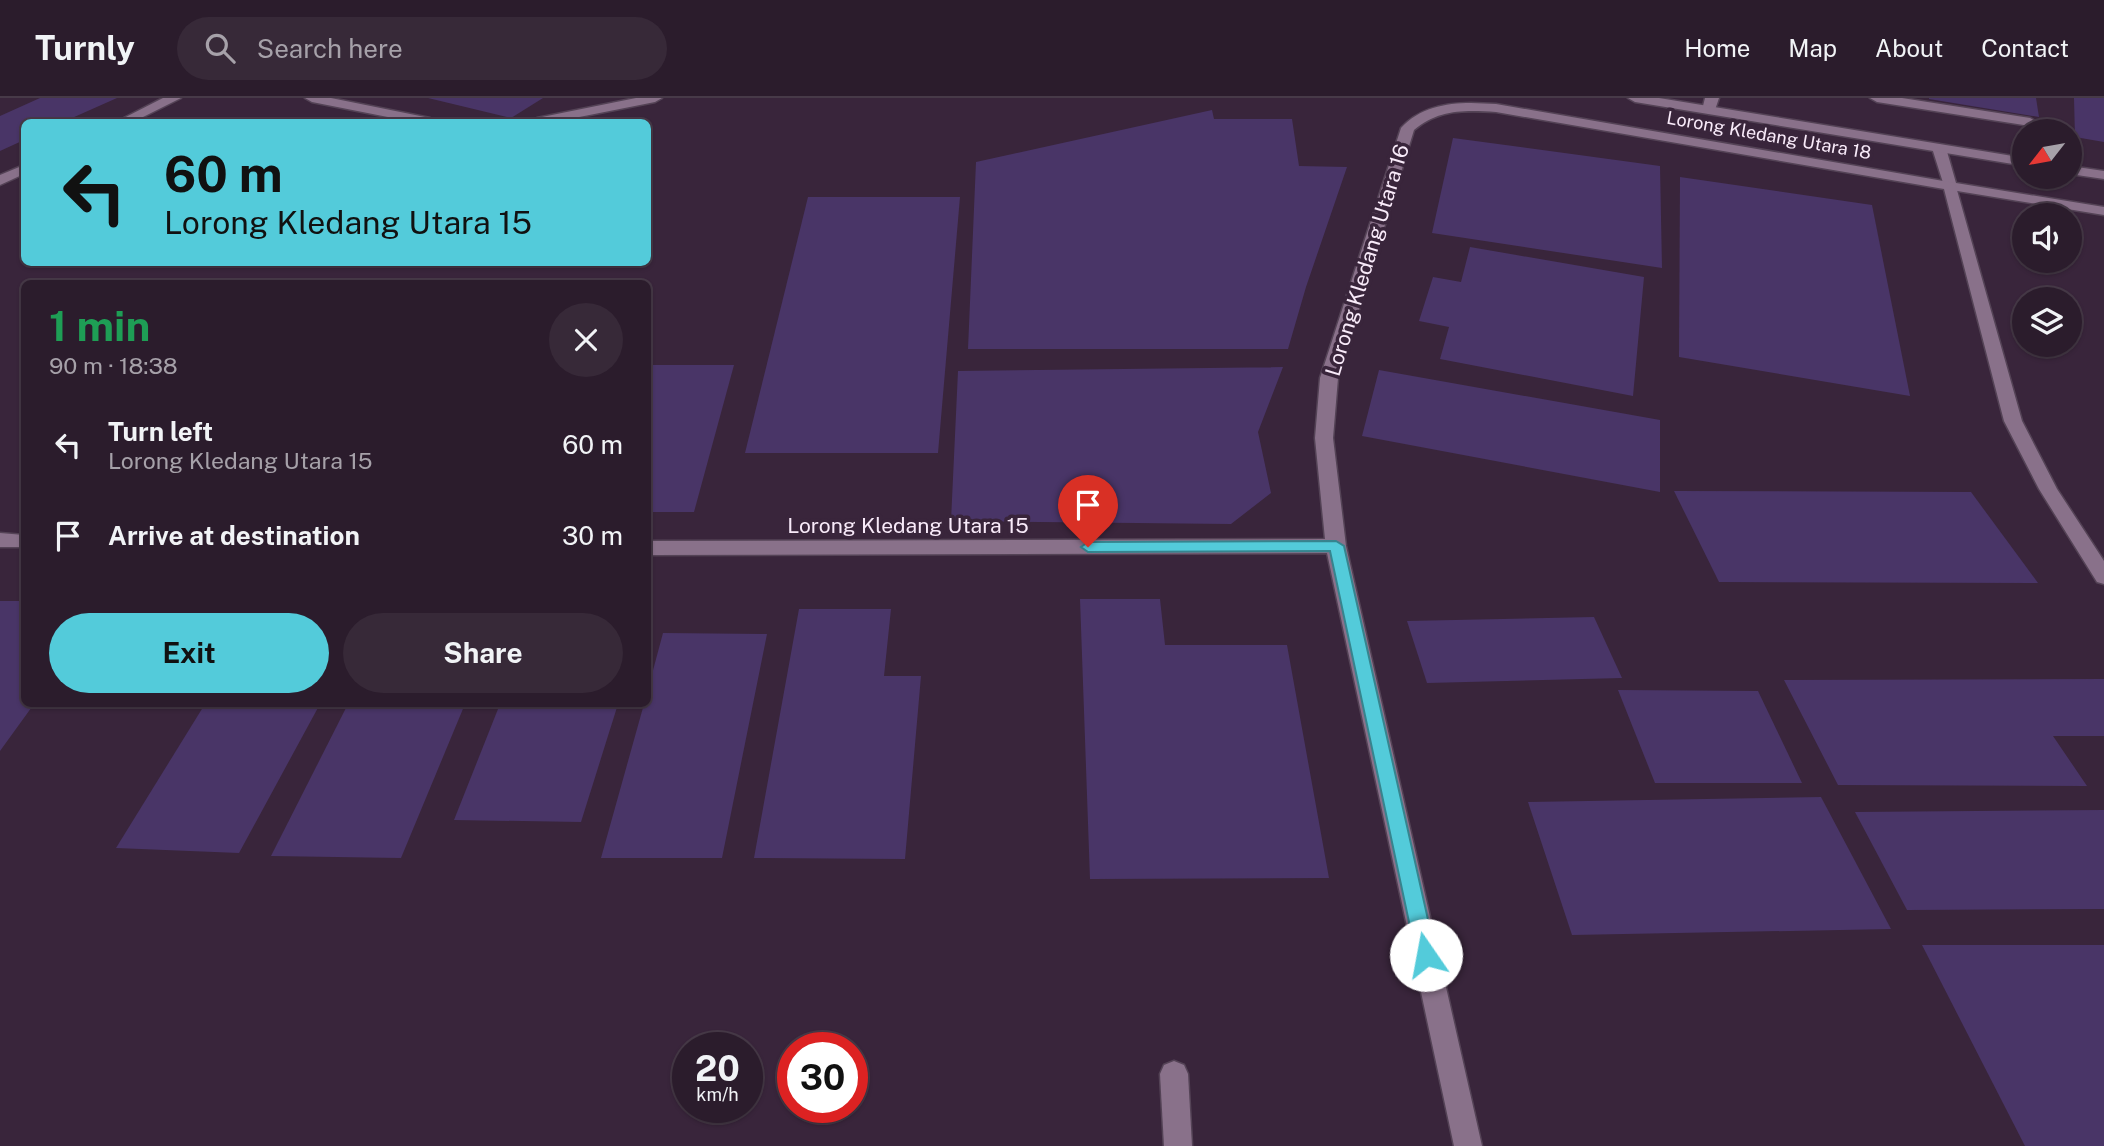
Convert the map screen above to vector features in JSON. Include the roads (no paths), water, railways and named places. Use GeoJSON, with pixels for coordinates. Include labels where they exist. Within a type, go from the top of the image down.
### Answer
{"type":"FeatureCollection","features":[{"type":"Feature","properties":{"kind":"street"},"geometry":{"type":"LineString","coordinates":[[129,119],[174,98]]}},
{"type":"Feature","properties":{"kind":"street"},"geometry":{"type":"LineString","coordinates":[[312,98],[415,119]]}},
{"type":"Feature","properties":{"kind":"street"},"geometry":{"type":"LineString","coordinates":[[552,119],[655,98]]}},
{"type":"Feature","properties":{"kind":"street"},"geometry":{"type":"LineString","coordinates":[[1635,98],[1711,104],[2012,160]]}},
{"type":"Feature","properties":{"kind":"street"},"geometry":{"type":"LineString","coordinates":[[1877,98],[2012,119]]}},
{"type":"Feature","properties":{"kind":"street","name":"Lorong Kledang Utara 18"},"geometry":{"type":"LineString","coordinates":[[1456,106],[1496,108],[2104,211]]}},
{"type":"Feature","properties":{"kind":"street","name":"Lorong Kledang Utara 16"},"geometry":{"type":"LineString","coordinates":[[1456,106],[1424,113],[1408,128],[1329,378],[1324,438],[1336,546],[1468,1146]]}},
{"type":"Feature","properties":{"kind":"street"},"geometry":{"type":"LineString","coordinates":[[1939,148],[2013,421],[2048,489],[2104,577]]}},
{"type":"Feature","properties":{"kind":"street"},"geometry":{"type":"LineString","coordinates":[[0,181],[21,170]]}},
{"type":"Feature","properties":{"kind":"street"},"geometry":{"type":"LineString","coordinates":[[2082,172],[2104,175]]}},
{"type":"Feature","properties":{"kind":"street"},"geometry":{"type":"LineString","coordinates":[[0,540],[21,541]]}},
{"type":"Feature","properties":{"kind":"street","name":"Lorong Kledang Utara 15"},"geometry":{"type":"LineString","coordinates":[[651,548],[1336,546]]}},
{"type":"Feature","properties":{"kind":"street"},"geometry":{"type":"LineString","coordinates":[[1174,1074],[1178,1146]]}}]}
